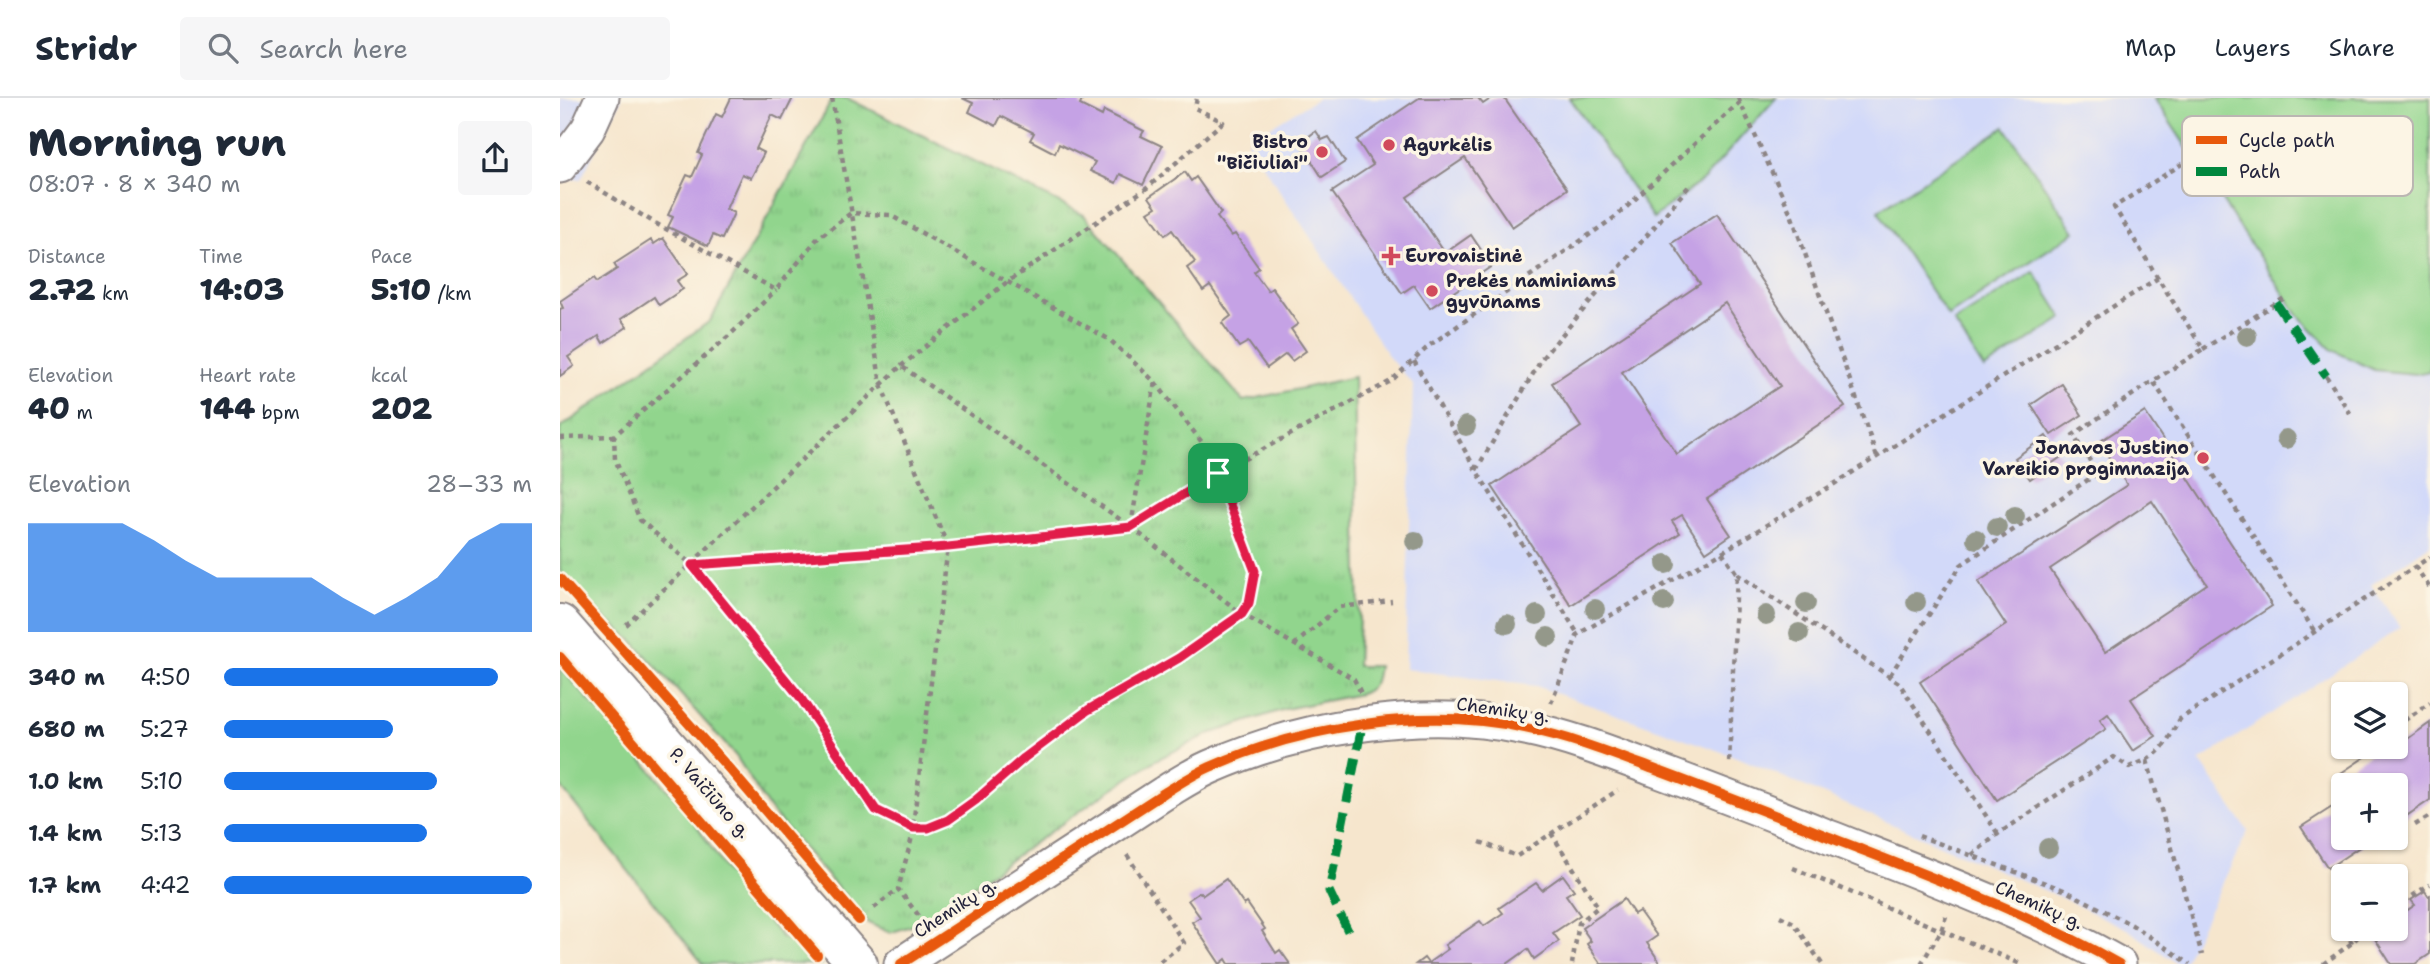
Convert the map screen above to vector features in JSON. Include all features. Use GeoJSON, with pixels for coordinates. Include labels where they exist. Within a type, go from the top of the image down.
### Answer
{"type":"FeatureCollection","features":[{"type":"Feature","properties":{"kind":"main road","name":"P. Vaičiūno g."},"geometry":{"type":"LineString","coordinates":[[566,642],[858,964]]}},
{"type":"Feature","properties":{"kind":"street"},"geometry":{"type":"LineString","coordinates":[[568,171],[602,98]]}},
{"type":"Feature","properties":{"kind":"street","name":"Chemikų g."},"geometry":{"type":"LineString","coordinates":[[901,964],[1164,793],[1208,768],[1249,752],[1316,733],[1394,721],[1440,719],[1522,727],[1588,744],[1718,793],[2034,920],[2119,964]]}},
{"type":"Feature","properties":{"kind":"path"},"geometry":{"type":"LineString","coordinates":[[832,98],[881,385],[948,547],[913,828],[898,889],[874,908]]}},
{"type":"Feature","properties":{"kind":"path"},"geometry":{"type":"LineString","coordinates":[[626,625],[901,366],[1007,282],[1147,188],[1223,122],[1195,108],[1197,98]]}},
{"type":"Feature","properties":{"kind":"path"},"geometry":{"type":"LineString","coordinates":[[692,565],[948,547],[1131,527],[1218,473],[1391,381],[1430,345],[1618,215],[1741,99],[1791,214],[1878,457]]}},
{"type":"Feature","properties":{"kind":"path"},"geometry":{"type":"LineString","coordinates":[[2182,164],[2114,207],[2203,349]]}},
{"type":"Feature","properties":{"kind":"path"},"geometry":{"type":"LineString","coordinates":[[568,171],[776,290]]}},
{"type":"Feature","properties":{"kind":"path"},"geometry":{"type":"LineString","coordinates":[[1476,470],[1543,357],[1690,185]]}},
{"type":"Feature","properties":{"kind":"path"},"geometry":{"type":"LineString","coordinates":[[560,438],[614,436],[733,332],[776,290],[817,239],[851,213],[890,215],[1110,340],[1155,382],[1208,450],[1218,473],[1255,571],[1249,603],[1242,614],[1179,658],[1088,710],[948,820],[928,828],[913,828],[876,810],[800,697],[692,565],[640,520],[615,459],[614,436]]}},
{"type":"Feature","properties":{"kind":"path"},"geometry":{"type":"LineString","coordinates":[[1549,707],[1578,634],[1722,552],[1878,457],[2158,278]]}},
{"type":"Feature","properties":{"kind":"path"},"geometry":{"type":"LineString","coordinates":[[1890,676],[1961,565],[2098,473],[2073,435],[2286,297]]}},
{"type":"Feature","properties":{"kind":"path"},"geometry":{"type":"LineString","coordinates":[[1414,361],[1476,470],[1578,634]]}},
{"type":"Feature","properties":{"kind":"path"},"geometry":{"type":"LineString","coordinates":[[901,366],[1131,527],[1242,614],[1354,680],[1364,700]]}},
{"type":"Feature","properties":{"kind":"path"},"geometry":{"type":"LineString","coordinates":[[2326,376],[2353,416]]}},
{"type":"Feature","properties":{"kind":"path"},"geometry":{"type":"LineString","coordinates":[[2153,381],[2315,632]]}},
{"type":"Feature","properties":{"kind":"path"},"geometry":{"type":"LineString","coordinates":[[1131,527],[1155,382]]}},
{"type":"Feature","properties":{"kind":"path"},"geometry":{"type":"LineString","coordinates":[[1722,552],[1737,575],[1899,683],[1998,834]]}},
{"type":"Feature","properties":{"kind":"path"},"geometry":{"type":"LineString","coordinates":[[1972,855],[1998,834],[2113,757],[2129,767],[2161,752],[2180,719],[2430,556]]}},
{"type":"Feature","properties":{"kind":"path"},"geometry":{"type":"LineString","coordinates":[[2415,566],[2430,588]]}},
{"type":"Feature","properties":{"kind":"path"},"geometry":{"type":"LineString","coordinates":[[1718,793],[1729,769],[1737,575]]}},
{"type":"Feature","properties":{"kind":"path"},"geometry":{"type":"LineString","coordinates":[[1294,645],[1339,607],[1392,600]]}},
{"type":"Feature","properties":{"kind":"path"},"geometry":{"type":"LineString","coordinates":[[2408,718],[2430,703]]}},
{"type":"Feature","properties":{"kind":"path"},"geometry":{"type":"LineString","coordinates":[[2147,760],[2202,955]]}},
{"type":"Feature","properties":{"kind":"path"},"geometry":{"type":"LineString","coordinates":[[1480,842],[1517,856],[1618,790]]}},
{"type":"Feature","properties":{"kind":"path"},"geometry":{"type":"LineString","coordinates":[[2415,825],[2430,816]]}},
{"type":"Feature","properties":{"kind":"path"},"geometry":{"type":"LineString","coordinates":[[1551,833],[1598,907],[1578,923],[1572,964]]}},
{"type":"Feature","properties":{"kind":"path"},"geometry":{"type":"LineString","coordinates":[[1919,836],[2064,890],[2132,925],[2190,964]]}},
{"type":"Feature","properties":{"kind":"path"},"geometry":{"type":"LineString","coordinates":[[1127,855],[1184,943],[1158,962]]}},
{"type":"Feature","properties":{"kind":"path"},"geometry":{"type":"LineString","coordinates":[[1793,868],[2021,964]]}},
{"type":"Feature","properties":{"kind":"path"},"geometry":{"type":"LineString","coordinates":[[2408,899],[2430,884]]}},
{"type":"Feature","properties":{"kind":"path"},"geometry":{"type":"LineString","coordinates":[[898,889],[927,926]]}},
{"type":"Feature","properties":{"kind":"path"},"geometry":{"type":"LineString","coordinates":[[1921,964],[1941,931],[1948,910]]}},
{"type":"Feature","properties":{"kind":"path"},"geometry":{"type":"LineString","coordinates":[[1780,916],[1794,923],[1822,964]]}},
{"type":"Feature","properties":{"kind":"path"},"geometry":{"type":"LineString","coordinates":[[2323,964],[2352,943]]}},
{"type":"Feature","properties":{"kind":"shaded area"},"geometry":{"type":"Polygon","coordinates":[[[560,98],[622,98],[581,179],[560,180],[560,98]]]}},
{"type":"Feature","properties":{"kind":"shaded area"},"geometry":{"type":"Polygon","coordinates":[[[1318,98],[1570,98],[1653,218],[1776,98],[2430,98],[2430,545],[2371,585],[2400,628],[2200,761],[2248,831],[2183,964],[2178,964],[2127,929],[2060,897],[1742,759],[1536,686],[1405,669],[1413,384],[1391,360],[1247,141],[1318,98]]]}},
{"type":"Feature","properties":{"kind":"green space"},"geometry":{"type":"Polygon","coordinates":[[[833,98],[847,98],[1084,215],[1243,401],[1354,377],[1359,618],[1357,666],[1378,666],[1374,684],[1360,694],[1285,709],[1209,734],[1156,760],[922,922],[890,933],[868,923],[770,810],[736,756],[633,641],[596,611],[560,571],[560,428],[710,321],[833,98]]]}},
{"type":"Feature","properties":{"kind":"green space"},"geometry":{"type":"Polygon","coordinates":[[[1570,98],[1776,98],[1704,179],[1653,218],[1570,98]]]}},
{"type":"Feature","properties":{"kind":"green space"},"geometry":{"type":"Polygon","coordinates":[[[2154,98],[2430,98],[2430,371],[2415,374],[2374,370],[2332,350],[2298,315],[2219,196],[2413,196],[2413,116],[2182,116],[2182,140],[2154,98]]]}},
{"type":"Feature","properties":{"kind":"green space"},"geometry":{"type":"Polygon","coordinates":[[[2005,127],[2075,232],[1948,316],[1878,211],[2005,127]]]}},
{"type":"Feature","properties":{"kind":"green space"},"geometry":{"type":"Polygon","coordinates":[[[2034,272],[2063,318],[1984,369],[1954,322],[2034,272]]]}},
{"type":"Feature","properties":{"kind":"green space"},"geometry":{"type":"Polygon","coordinates":[[[560,667],[688,812],[727,872],[782,938],[807,946],[821,964],[703,964],[560,786],[560,667]]]}},
{"type":"Feature","properties":{"kind":"building"},"geometry":{"type":"Polygon","coordinates":[[[731,98],[793,98],[782,120],[772,115],[756,149],[764,153],[751,178],[742,174],[726,209],[734,213],[722,239],[713,235],[708,246],[668,227],[673,217],[668,215],[687,175],[692,177],[702,155],[698,153],[716,114],[722,117],[731,98]]]}},
{"type":"Feature","properties":{"kind":"building"},"geometry":{"type":"Polygon","coordinates":[[[962,98],[1077,98],[1082,100],[1080,105],[1102,116],[1104,111],[1144,131],[1141,136],[1162,146],[1143,185],[1120,174],[1116,183],[1090,171],[1095,162],[1059,144],[1055,153],[1030,140],[1034,133],[1001,116],[996,126],[969,112],[973,103],[962,98]]]}},
{"type":"Feature","properties":{"kind":"building"},"geometry":{"type":"Polygon","coordinates":[[[1419,98],[1478,98],[1483,104],[1492,98],[1504,98],[1567,189],[1512,227],[1465,158],[1407,197],[1445,253],[1471,235],[1492,266],[1430,308],[1414,285],[1402,293],[1332,192],[1373,165],[1357,140],[1419,98]]]}},
{"type":"Feature","properties":{"kind":"building","name":"Bistro \"Bičiuliai\""},"geometry":{"type":"Polygon","coordinates":[[[1316,131],[1322,140],[1329,137],[1345,162],[1322,177],[1300,143],[1316,131]]]}},
{"type":"Feature","properties":{"kind":"building"},"geometry":{"type":"Polygon","coordinates":[[[1185,172],[1191,181],[1196,177],[1221,213],[1217,217],[1231,236],[1235,234],[1259,268],[1254,272],[1268,291],[1272,288],[1298,324],[1291,329],[1306,351],[1292,361],[1286,354],[1267,368],[1248,342],[1239,347],[1222,323],[1231,316],[1210,286],[1203,291],[1187,268],[1195,262],[1172,230],[1165,235],[1148,212],[1156,207],[1149,197],[1185,172]]]}},
{"type":"Feature","properties":{"kind":"building"},"geometry":{"type":"Polygon","coordinates":[[[1717,214],[1845,407],[1707,499],[1731,535],[1706,552],[1682,515],[1672,521],[1680,533],[1571,605],[1492,486],[1581,427],[1552,383],[1700,284],[1672,243],[1717,214]],[[1725,303],[1622,372],[1677,454],[1780,386],[1725,303]]]}},
{"type":"Feature","properties":{"kind":"building"},"geometry":{"type":"Polygon","coordinates":[[[663,238],[688,274],[677,281],[683,289],[659,305],[654,297],[621,319],[627,327],[603,343],[599,336],[568,357],[574,366],[560,376],[560,309],[563,308],[560,301],[594,278],[597,282],[617,269],[614,264],[651,240],[654,244],[663,238]]]}},
{"type":"Feature","properties":{"kind":"building"},"geometry":{"type":"Polygon","coordinates":[[[2062,384],[2082,415],[2051,435],[2031,405],[2062,384]]]}},
{"type":"Feature","properties":{"kind":"building"},"geometry":{"type":"Polygon","coordinates":[[[2145,412],[2272,606],[2131,699],[2156,736],[2133,751],[2108,714],[2100,720],[2106,729],[1997,800],[1920,682],[2006,625],[1978,582],[2127,485],[2099,442],[2145,412]],[[2152,501],[2050,569],[2105,652],[2207,584],[2152,501]]]}},
{"type":"Feature","properties":{"kind":"building"},"geometry":{"type":"Polygon","coordinates":[[[2046,436],[2061,457],[2030,479],[2015,458],[2046,436]]]}},
{"type":"Feature","properties":{"kind":"building"},"geometry":{"type":"Polygon","coordinates":[[[2430,723],[2430,800],[2408,815],[2408,773],[2341,773],[2362,759],[2408,759],[2408,739],[2430,723]]]}},
{"type":"Feature","properties":{"kind":"building"},"geometry":{"type":"Polygon","coordinates":[[[2331,808],[2331,850],[2355,850],[2328,868],[2301,827],[2331,808]]]}},
{"type":"Feature","properties":{"kind":"building"},"geometry":{"type":"Polygon","coordinates":[[[1563,875],[1574,890],[1566,895],[1580,915],[1553,933],[1559,941],[1534,959],[1528,949],[1507,964],[1416,964],[1424,958],[1428,963],[1448,949],[1445,945],[1480,921],[1484,926],[1503,913],[1499,908],[1536,883],[1542,890],[1563,875]]]}},
{"type":"Feature","properties":{"kind":"building"},"geometry":{"type":"Polygon","coordinates":[[[1226,879],[1265,929],[1262,931],[1276,953],[1280,950],[1290,964],[1229,964],[1226,959],[1220,964],[1192,922],[1200,917],[1188,900],[1200,892],[1203,895],[1226,879]]]}},
{"type":"Feature","properties":{"kind":"building"},"geometry":{"type":"Polygon","coordinates":[[[2425,891],[2430,895],[2430,954],[2415,964],[2391,964],[2376,941],[2408,941],[2408,910],[2415,905],[2411,900],[2425,891]]]}},
{"type":"Feature","properties":{"kind":"building"},"geometry":{"type":"Polygon","coordinates":[[[1624,899],[1634,914],[1639,911],[1657,936],[1647,943],[1661,964],[1601,964],[1587,944],[1591,941],[1582,928],[1624,899]]]}},
{"type":"Feature","properties":{"kind":"marked path"},"geometry":{"type":"LineString","coordinates":[[2276,303],[2326,376]]}},
{"type":"Feature","properties":{"kind":"marked path"},"geometry":{"type":"LineString","coordinates":[[1348,931],[1329,891],[1362,726]]}},
{"type":"Feature","properties":{"kind":"cycle path"},"geometry":{"type":"LineString","coordinates":[[560,579],[859,920]]}},
{"type":"Feature","properties":{"kind":"cycle path"},"geometry":{"type":"LineString","coordinates":[[560,657],[817,955]]}},
{"type":"Feature","properties":{"kind":"cycle path"},"geometry":{"type":"LineString","coordinates":[[901,964],[1164,793],[1210,767],[1246,753],[1324,731],[1365,724],[1447,719],[1525,728],[1624,758],[1973,894],[2047,927],[2119,964]]}},
{"type":"Feature","properties":{"kind":"place","name":"Agurkėlis"},"geometry":{"type":"Point","coordinates":[1389,145]}},
{"type":"Feature","properties":{"kind":"place","name":"Bistro \"Bičiuliai\""},"geometry":{"type":"Point","coordinates":[1322,152]}},
{"type":"Feature","properties":{"kind":"place","name":"Eurovaistinė"},"geometry":{"type":"Point","coordinates":[1391,256]}},
{"type":"Feature","properties":{"kind":"place","name":"Prekės naminiams gyvūnams"},"geometry":{"type":"Point","coordinates":[1432,291]}},
{"type":"Feature","properties":{"kind":"place","name":"Jonavos Justino Vareikio progimnazija"},"geometry":{"type":"Point","coordinates":[2203,458]}},
{"type":"Feature","properties":{"kind":"route"},"geometry":{"type":"LineString","coordinates":[[1218,473],[1255,571],[1249,603],[1242,614],[1179,658],[1088,710],[1024,758],[976,800],[948,820],[928,828],[913,828],[876,810],[800,697],[692,565],[948,547],[1131,527],[1218,473]]}}]}
